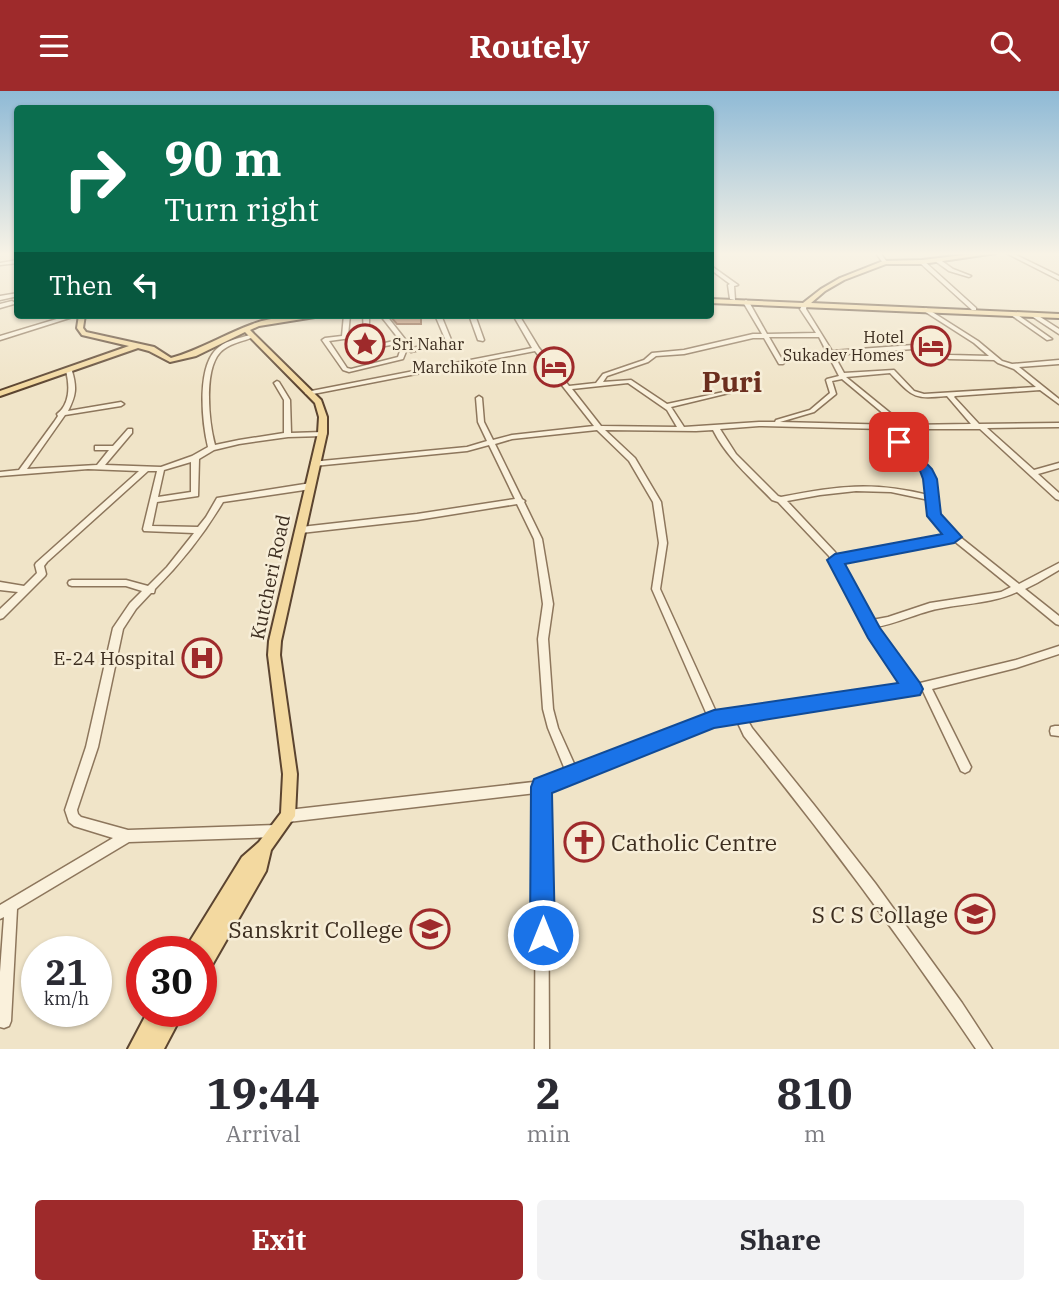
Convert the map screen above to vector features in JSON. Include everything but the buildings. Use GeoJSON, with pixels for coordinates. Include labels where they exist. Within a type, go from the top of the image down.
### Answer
{"type":"FeatureCollection","features":[{"type":"Feature","properties":{"kind":"main road"},"geometry":{"type":"LineString","coordinates":[[808,303],[815,298]]}},
{"type":"Feature","properties":{"kind":"main road"},"geometry":{"type":"LineString","coordinates":[[714,300],[1059,314]]}},
{"type":"Feature","properties":{"kind":"main road"},"geometry":{"type":"LineString","coordinates":[[714,300],[1059,314]]}},
{"type":"Feature","properties":{"kind":"main road"},"geometry":{"type":"LineString","coordinates":[[81,319],[80,328],[84,334],[151,349],[170,361],[283,319]]}},
{"type":"Feature","properties":{"kind":"main road","name":"Kutcheri Road"},"geometry":{"type":"LineString","coordinates":[[249,333],[322,409],[323,434],[275,641],[274,655],[290,774],[288,815]]}},
{"type":"Feature","properties":{"kind":"main road"},"geometry":{"type":"LineString","coordinates":[[0,394],[138,346]]}},
{"type":"Feature","properties":{"kind":"main road"},"geometry":{"type":"LineString","coordinates":[[203,936],[247,862],[264,847],[288,815]]}},
{"type":"Feature","properties":{"kind":"main road"},"geometry":{"type":"LineString","coordinates":[[217,941],[261,866],[264,847]]}},
{"type":"Feature","properties":{"kind":"main road"},"geometry":{"type":"LineString","coordinates":[[137,1049],[149,1027]]}},
{"type":"Feature","properties":{"kind":"main road"},"geometry":{"type":"LineString","coordinates":[[154,1049],[167,1027]]}},
{"type":"Feature","properties":{"kind":"street"},"geometry":{"type":"LineString","coordinates":[[962,298],[974,309]]}},
{"type":"Feature","properties":{"kind":"street"},"geometry":{"type":"LineString","coordinates":[[746,302],[780,363]]}},
{"type":"Feature","properties":{"kind":"street"},"geometry":{"type":"LineString","coordinates":[[0,306],[12,303]]}},
{"type":"Feature","properties":{"kind":"street"},"geometry":{"type":"LineString","coordinates":[[808,303],[803,309],[842,376],[904,426]]}},
{"type":"Feature","properties":{"kind":"street"},"geometry":{"type":"LineString","coordinates":[[926,310],[976,342],[995,358],[1013,366],[1059,402]]}},
{"type":"Feature","properties":{"kind":"street"},"geometry":{"type":"LineString","coordinates":[[1013,314],[1049,339]]}},
{"type":"Feature","properties":{"kind":"street"},"geometry":{"type":"LineString","coordinates":[[1032,314],[1059,333]]}},
{"type":"Feature","properties":{"kind":"street"},"geometry":{"type":"LineString","coordinates":[[0,338],[63,319]]}},
{"type":"Feature","properties":{"kind":"street"},"geometry":{"type":"LineString","coordinates":[[345,336],[347,319]]}},
{"type":"Feature","properties":{"kind":"street"},"geometry":{"type":"LineString","coordinates":[[365,319],[366,334],[375,347],[398,342],[404,348],[401,358],[351,371],[345,369],[325,340],[366,334]]}},
{"type":"Feature","properties":{"kind":"street"},"geometry":{"type":"LineString","coordinates":[[386,319],[411,350],[449,342],[440,319]]}},
{"type":"Feature","properties":{"kind":"street"},"geometry":{"type":"LineString","coordinates":[[473,319],[481,340]]}},
{"type":"Feature","properties":{"kind":"street"},"geometry":{"type":"LineString","coordinates":[[518,319],[567,389],[599,428],[632,460],[657,502],[663,543],[656,589],[714,719]]}},
{"type":"Feature","properties":{"kind":"street"},"geometry":{"type":"LineString","coordinates":[[212,448],[205,422],[206,400],[215,354],[249,333]]}},
{"type":"Feature","properties":{"kind":"street"},"geometry":{"type":"LineString","coordinates":[[599,383],[606,375],[646,361],[654,354],[684,352],[737,338],[820,335]]}},
{"type":"Feature","properties":{"kind":"street"},"geometry":{"type":"LineString","coordinates":[[830,353],[927,346],[949,357],[995,358]]}},
{"type":"Feature","properties":{"kind":"street"},"geometry":{"type":"LineString","coordinates":[[309,393],[536,348]]}},
{"type":"Feature","properties":{"kind":"street"},"geometry":{"type":"LineString","coordinates":[[1013,366],[1059,362]]}},
{"type":"Feature","properties":{"kind":"street"},"geometry":{"type":"LineString","coordinates":[[20,472],[45,441],[72,393],[69,371]]}},
{"type":"Feature","properties":{"kind":"street"},"geometry":{"type":"LineString","coordinates":[[769,424],[821,406],[833,394],[829,380],[842,376],[892,371],[916,394],[1043,388]]}},
{"type":"Feature","properties":{"kind":"street"},"geometry":{"type":"LineString","coordinates":[[567,389],[629,381],[666,406],[681,428]]}},
{"type":"Feature","properties":{"kind":"street"},"geometry":{"type":"LineString","coordinates":[[277,383],[287,400],[288,435]]}},
{"type":"Feature","properties":{"kind":"street"},"geometry":{"type":"LineString","coordinates":[[666,406],[731,391]]}},
{"type":"Feature","properties":{"kind":"street"},"geometry":{"type":"LineString","coordinates":[[953,394],[950,397],[980,427],[1059,497]]}},
{"type":"Feature","properties":{"kind":"street"},"geometry":{"type":"LineString","coordinates":[[479,398],[481,422],[538,539],[548,604],[543,639],[548,709],[553,728],[573,774]]}},
{"type":"Feature","properties":{"kind":"street"},"geometry":{"type":"LineString","coordinates":[[60,414],[121,404]]}},
{"type":"Feature","properties":{"kind":"street"},"geometry":{"type":"LineString","coordinates":[[314,464],[467,449],[512,437],[599,428],[769,424],[885,427],[1059,425]]}},
{"type":"Feature","properties":{"kind":"street"},"geometry":{"type":"LineString","coordinates":[[715,427],[725,446],[741,464],[781,501],[835,560],[886,652],[920,688],[965,767]]}},
{"type":"Feature","properties":{"kind":"street"},"geometry":{"type":"LineString","coordinates":[[885,427],[925,469],[930,479],[934,516],[954,537],[1059,621]]}},
{"type":"Feature","properties":{"kind":"street"},"geometry":{"type":"LineString","coordinates":[[98,468],[130,432]]}},
{"type":"Feature","properties":{"kind":"street"},"geometry":{"type":"LineString","coordinates":[[0,474],[98,468],[161,469],[195,458],[212,448],[288,435],[323,434]]}},
{"type":"Feature","properties":{"kind":"street"},"geometry":{"type":"LineString","coordinates":[[98,448],[114,448]]}},
{"type":"Feature","properties":{"kind":"street"},"geometry":{"type":"LineString","coordinates":[[155,500],[195,494],[195,458]]}},
{"type":"Feature","properties":{"kind":"street"},"geometry":{"type":"LineString","coordinates":[[1037,472],[1059,465]]}},
{"type":"Feature","properties":{"kind":"street"},"geometry":{"type":"LineString","coordinates":[[161,469],[148,530],[200,530]]}},
{"type":"Feature","properties":{"kind":"street"},"geometry":{"type":"LineString","coordinates":[[0,615],[42,574],[39,565],[44,560],[145,470]]}},
{"type":"Feature","properties":{"kind":"street"},"geometry":{"type":"LineString","coordinates":[[276,831],[128,836],[78,822],[73,818],[71,810],[92,747],[118,628],[133,606],[151,590],[200,530],[220,500],[311,486]]}},
{"type":"Feature","properties":{"kind":"street"},"geometry":{"type":"LineString","coordinates":[[781,501],[838,488],[887,489],[931,498]]}},
{"type":"Feature","properties":{"kind":"street"},"geometry":{"type":"LineString","coordinates":[[301,530],[417,517],[520,501]]}},
{"type":"Feature","properties":{"kind":"street"},"geometry":{"type":"LineString","coordinates":[[835,560],[954,537]]}},
{"type":"Feature","properties":{"kind":"street"},"geometry":{"type":"LineString","coordinates":[[869,624],[888,621],[930,607],[1002,595],[1059,566]]}},
{"type":"Feature","properties":{"kind":"street"},"geometry":{"type":"LineString","coordinates":[[72,583],[126,583],[151,590]]}},
{"type":"Feature","properties":{"kind":"street"},"geometry":{"type":"LineString","coordinates":[[0,586],[26,590]]}},
{"type":"Feature","properties":{"kind":"street"},"geometry":{"type":"LineString","coordinates":[[288,815],[542,787],[714,719],[920,688],[1016,664],[1059,650]]}},
{"type":"Feature","properties":{"kind":"street"},"geometry":{"type":"LineString","coordinates":[[740,716],[748,732],[863,875],[932,969],[985,1049]]}},
{"type":"Feature","properties":{"kind":"street"},"geometry":{"type":"LineString","coordinates":[[542,787],[542,1049]]}},
{"type":"Feature","properties":{"kind":"street"},"geometry":{"type":"LineString","coordinates":[[4,1021],[6,909],[128,836]]}},
{"type":"Feature","properties":{"kind":"place","name":"Sri Nahar"},"geometry":{"type":"Point","coordinates":[365,344]}},
{"type":"Feature","properties":{"kind":"place","name":"Hotel Sukadev Homes"},"geometry":{"type":"Point","coordinates":[931,346]}},
{"type":"Feature","properties":{"kind":"place","name":"Marchikote Inn"},"geometry":{"type":"Point","coordinates":[554,367]}},
{"type":"Feature","properties":{"kind":"place","name":"E-24 Hospital"},"geometry":{"type":"Point","coordinates":[202,658]}},
{"type":"Feature","properties":{"kind":"place","name":"Catholic Centre"},"geometry":{"type":"Point","coordinates":[584,842]}},
{"type":"Feature","properties":{"kind":"place","name":"S C S Collage"},"geometry":{"type":"Point","coordinates":[975,914]}},
{"type":"Feature","properties":{"kind":"place","name":"Sanskrit College"},"geometry":{"type":"Point","coordinates":[430,929]}},
{"type":"Feature","properties":{"kind":"district","name":"Puri"},"geometry":{"type":"Point","coordinates":[732,381]}},
{"type":"Feature","properties":{"kind":"route"},"geometry":{"type":"LineString","coordinates":[[543,935],[542,787],[714,719],[914,689],[874,633],[835,560],[954,537],[934,516],[930,479],[925,469],[899,442]]}}]}
